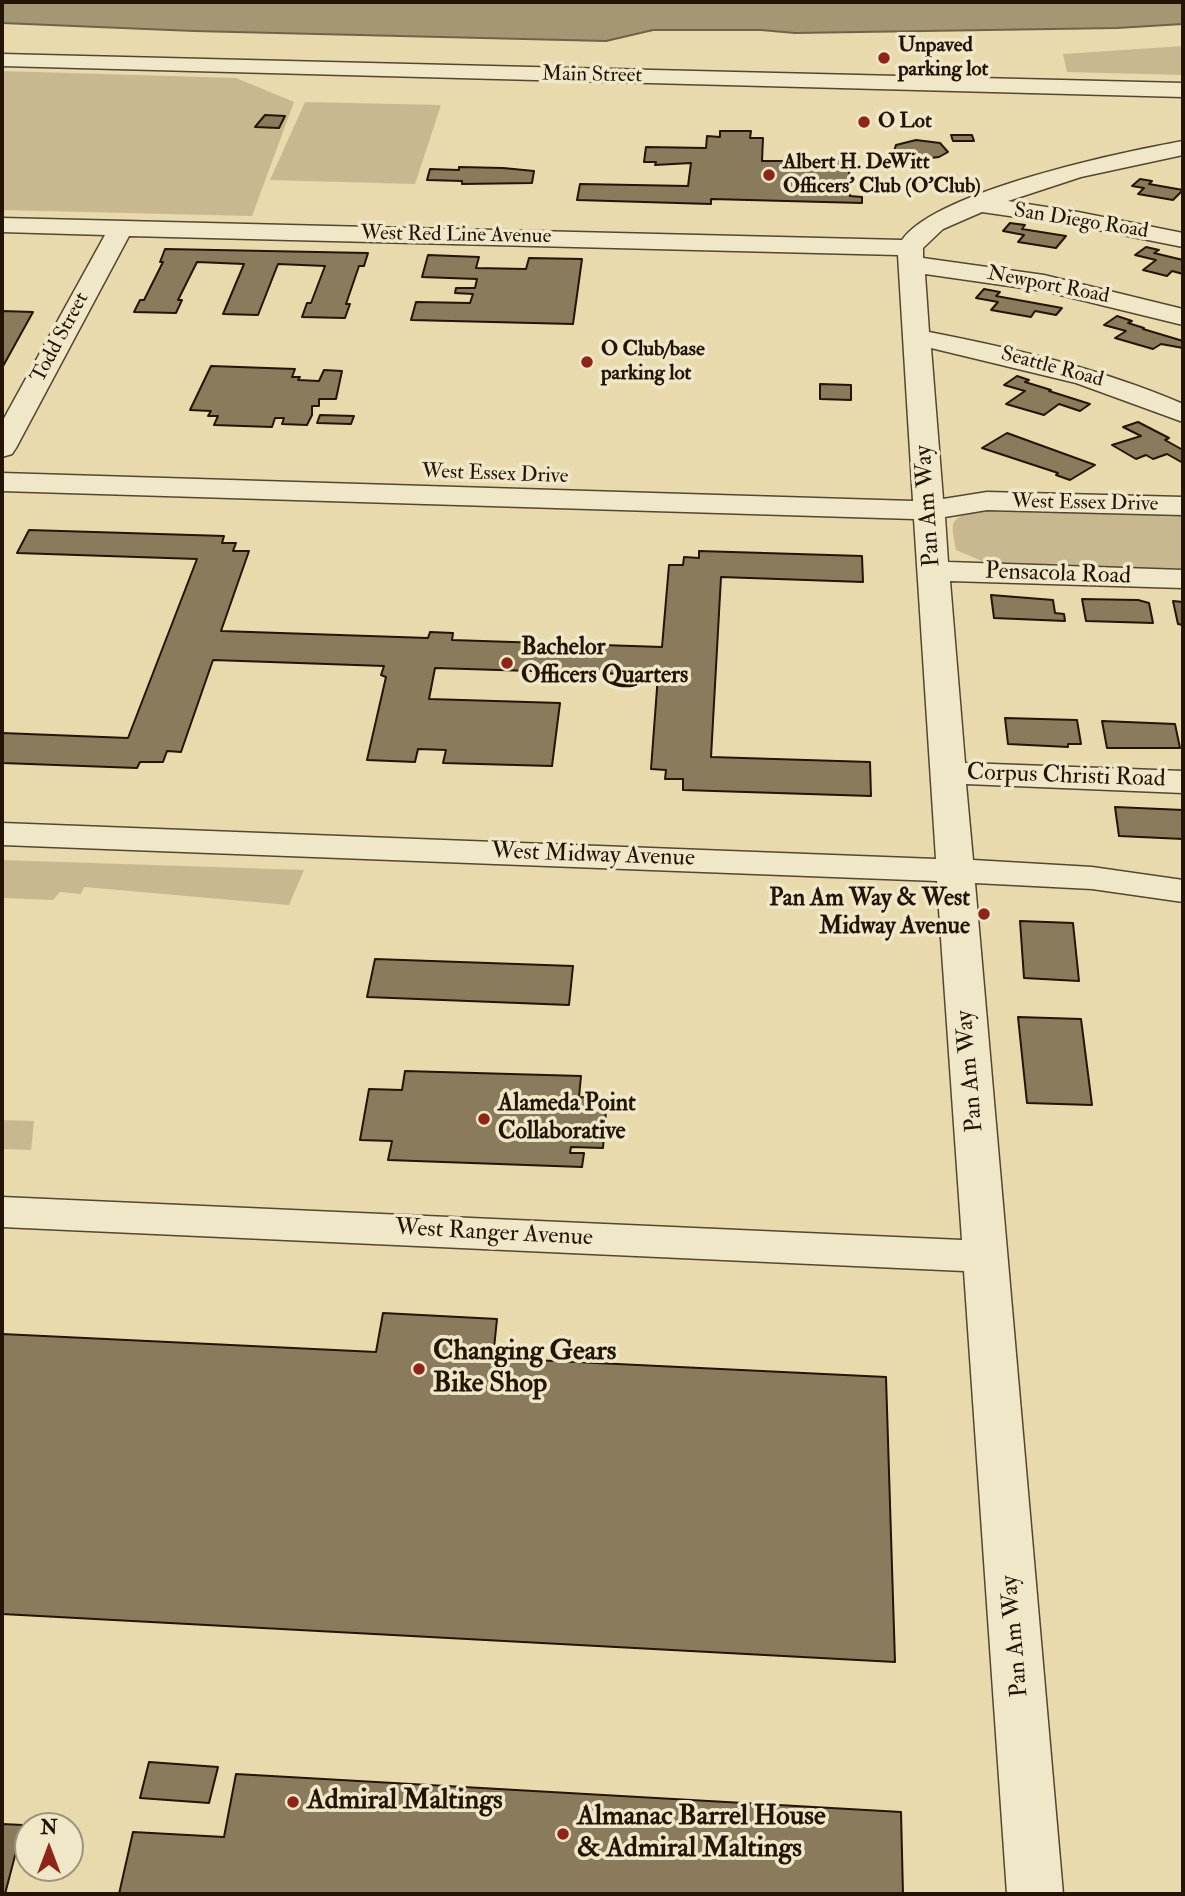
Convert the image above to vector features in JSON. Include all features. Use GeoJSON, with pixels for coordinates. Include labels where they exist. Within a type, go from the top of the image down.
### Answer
{"type":"FeatureCollection","features":[{"type":"Feature","properties":{"kind":"street","name":"Main Street"},"geometry":{"type":"LineString","coordinates":[[2,60],[1183,90]]}},
{"type":"Feature","properties":{"kind":"street"},"geometry":{"type":"LineString","coordinates":[[911,256],[918,234],[1037,181],[1112,161],[1183,148]]}},
{"type":"Feature","properties":{"kind":"street"},"geometry":{"type":"LineString","coordinates":[[1112,161],[1171,171]]}},
{"type":"Feature","properties":{"kind":"street","name":"San Diego Road"},"geometry":{"type":"LineString","coordinates":[[978,205],[1078,219],[1183,240]]}},
{"type":"Feature","properties":{"kind":"street","name":"West Red Line Avenue"},"geometry":{"type":"LineString","coordinates":[[2,225],[911,256]]}},
{"type":"Feature","properties":{"kind":"street","name":"Todd Street"},"geometry":{"type":"LineString","coordinates":[[2,448],[121,228]]}},
{"type":"Feature","properties":{"kind":"street","name":"Newport Road"},"geometry":{"type":"LineString","coordinates":[[911,256],[1044,283],[1183,317]]}},
{"type":"Feature","properties":{"kind":"street","name":"Pan Am Way"},"geometry":{"type":"LineString","coordinates":[[911,256],[955,870],[1035,1894]]}},
{"type":"Feature","properties":{"kind":"street","name":"Seattle Road"},"geometry":{"type":"LineString","coordinates":[[916,337],[1061,368],[1113,385],[1183,414]]}},
{"type":"Feature","properties":{"kind":"street","name":"West Essex Drive"},"geometry":{"type":"LineString","coordinates":[[2,460],[323,481],[1183,506]]}},
{"type":"Feature","properties":{"kind":"street","name":"West Essex Drive"},"geometry":{"type":"LineString","coordinates":[[2,482],[323,481]]}},
{"type":"Feature","properties":{"kind":"street","name":"Pensacola Road"},"geometry":{"type":"LineString","coordinates":[[933,571],[1183,579]]}},
{"type":"Feature","properties":{"kind":"street","name":"Corpus Christi Road"},"geometry":{"type":"LineString","coordinates":[[948,773],[1183,782]]}},
{"type":"Feature","properties":{"kind":"street","name":"West Midway Avenue"},"geometry":{"type":"LineString","coordinates":[[2,834],[955,870],[1092,878],[1183,891]]}},
{"type":"Feature","properties":{"kind":"street","name":"West Ranger Avenue"},"geometry":{"type":"LineString","coordinates":[[2,1212],[986,1256]]}},
{"type":"Feature","properties":{"kind":"shaded area"},"geometry":{"type":"Polygon","coordinates":[[[2,2],[1183,2],[1183,24],[1117,28],[795,33],[761,30],[653,30],[606,41],[194,31],[2,23],[2,2]]]}},
{"type":"Feature","properties":{"kind":"shaded area"},"geometry":{"type":"Polygon","coordinates":[[[1183,46],[1183,75],[1067,72],[1063,54],[1183,46]]]}},
{"type":"Feature","properties":{"kind":"shaded area"},"geometry":{"type":"Polygon","coordinates":[[[2,71],[236,78],[294,102],[252,216],[2,210],[2,71]]]}},
{"type":"Feature","properties":{"kind":"shaded area"},"geometry":{"type":"Polygon","coordinates":[[[305,102],[441,105],[415,184],[270,180],[305,102]]]}},
{"type":"Feature","properties":{"kind":"shaded area"},"geometry":{"type":"Polygon","coordinates":[[[975,509],[1183,510],[1183,570],[989,564],[956,550],[953,524],[975,509]]]}},
{"type":"Feature","properties":{"kind":"shaded area"},"geometry":{"type":"Polygon","coordinates":[[[2,860],[304,870],[289,905],[84,887],[81,894],[60,892],[53,900],[2,898],[2,860]]]}},
{"type":"Feature","properties":{"kind":"shaded area"},"geometry":{"type":"Polygon","coordinates":[[[2,1120],[34,1121],[31,1150],[2,1149],[2,1120]]]}},
{"type":"Feature","properties":{"kind":"building"},"geometry":{"type":"Polygon","coordinates":[[[265,115],[285,116],[279,128],[255,127],[265,115]]]}},
{"type":"Feature","properties":{"kind":"building","name":"Albert H. DeWitt Officers' Club (O'Club)"},"geometry":{"type":"Polygon","coordinates":[[[720,131],[751,131],[750,138],[763,138],[762,161],[841,161],[841,166],[849,166],[850,196],[862,197],[862,203],[711,199],[711,204],[577,200],[580,184],[688,186],[691,163],[655,165],[656,162],[644,162],[646,147],[706,148],[707,136],[720,137],[720,131]]]}},
{"type":"Feature","properties":{"kind":"building"},"geometry":{"type":"Polygon","coordinates":[[[951,135],[972,135],[974,141],[953,141],[951,135]]]}},
{"type":"Feature","properties":{"kind":"building"},"geometry":{"type":"Polygon","coordinates":[[[916,140],[940,143],[948,152],[939,157],[922,159],[904,157],[894,151],[896,145],[916,140]]]}},
{"type":"Feature","properties":{"kind":"building"},"geometry":{"type":"Polygon","coordinates":[[[459,167],[534,171],[532,183],[462,184],[462,181],[427,180],[430,169],[459,170],[459,167]]]}},
{"type":"Feature","properties":{"kind":"building"},"geometry":{"type":"Polygon","coordinates":[[[1140,179],[1152,181],[1149,184],[1183,190],[1173,200],[1138,194],[1144,188],[1132,186],[1140,179]]]}},
{"type":"Feature","properties":{"kind":"building"},"geometry":{"type":"Polygon","coordinates":[[[1010,223],[1025,225],[1022,229],[1066,236],[1056,248],[1018,242],[1024,235],[1003,231],[1010,223]]]}},
{"type":"Feature","properties":{"kind":"building"},"geometry":{"type":"Polygon","coordinates":[[[1146,247],[1159,250],[1154,253],[1183,260],[1183,274],[1172,271],[1167,276],[1143,270],[1156,260],[1135,255],[1146,247]]]}},
{"type":"Feature","properties":{"kind":"building"},"geometry":{"type":"Polygon","coordinates":[[[165,249],[368,253],[364,266],[359,266],[346,304],[350,304],[345,318],[302,317],[307,303],[311,303],[325,266],[278,264],[258,315],[223,314],[244,264],[197,262],[178,300],[182,300],[176,313],[134,312],[140,300],[144,300],[163,262],[160,262],[165,249]]]}},
{"type":"Feature","properties":{"kind":"building"},"geometry":{"type":"Polygon","coordinates":[[[428,255],[479,257],[476,268],[526,269],[529,258],[582,259],[573,324],[411,320],[416,302],[470,303],[473,294],[455,293],[456,288],[475,288],[477,279],[422,277],[428,255]]]}},
{"type":"Feature","properties":{"kind":"building"},"geometry":{"type":"Polygon","coordinates":[[[984,289],[1000,292],[996,296],[1062,308],[1056,315],[1035,311],[1031,317],[991,310],[998,302],[976,298],[984,289]]]}},
{"type":"Feature","properties":{"kind":"building"},"geometry":{"type":"Polygon","coordinates":[[[2,311],[33,312],[2,368],[2,311]]]}},
{"type":"Feature","properties":{"kind":"building"},"geometry":{"type":"Polygon","coordinates":[[[1117,316],[1132,321],[1128,323],[1143,329],[1183,341],[1183,348],[1161,344],[1153,349],[1115,338],[1126,331],[1104,325],[1117,316]]]}},
{"type":"Feature","properties":{"kind":"building"},"geometry":{"type":"Polygon","coordinates":[[[211,366],[295,369],[292,377],[300,377],[298,380],[319,381],[324,370],[342,371],[336,399],[319,399],[319,406],[312,406],[312,415],[307,425],[282,424],[284,418],[275,418],[272,427],[214,425],[218,416],[208,416],[211,411],[190,410],[211,366]]]}},
{"type":"Feature","properties":{"kind":"building"},"geometry":{"type":"Polygon","coordinates":[[[1017,376],[1029,380],[1025,382],[1090,404],[1080,411],[1059,404],[1044,415],[1006,404],[1025,391],[1004,385],[1017,376]]]}},
{"type":"Feature","properties":{"kind":"building"},"geometry":{"type":"Polygon","coordinates":[[[820,384],[851,385],[851,400],[820,399],[820,384]]]}},
{"type":"Feature","properties":{"kind":"building"},"geometry":{"type":"Polygon","coordinates":[[[320,415],[354,416],[351,424],[317,423],[320,415]]]}},
{"type":"Feature","properties":{"kind":"building"},"geometry":{"type":"Polygon","coordinates":[[[1138,422],[1169,438],[1165,440],[1183,450],[1183,463],[1167,454],[1153,459],[1146,455],[1136,459],[1112,445],[1141,436],[1123,427],[1138,422]]]}},
{"type":"Feature","properties":{"kind":"building"},"geometry":{"type":"Polygon","coordinates":[[[1007,433],[1095,465],[1070,480],[1056,475],[1058,473],[982,448],[1007,433]]]}},
{"type":"Feature","properties":{"kind":"building","name":"Bachelor Officers Quarters"},"geometry":{"type":"Polygon","coordinates":[[[29,530],[224,536],[222,543],[236,543],[233,551],[249,551],[221,631],[428,638],[430,632],[453,633],[452,640],[662,647],[669,565],[683,565],[684,557],[699,558],[699,551],[862,556],[863,582],[721,577],[711,757],[870,762],[871,796],[683,790],[683,779],[665,779],[666,770],[651,769],[658,675],[435,668],[429,699],[560,703],[552,766],[443,763],[446,750],[418,749],[415,762],[367,760],[386,677],[381,675],[384,666],[213,660],[181,752],[167,751],[163,762],[140,762],[137,768],[2,763],[2,733],[128,738],[197,559],[17,553],[29,530]]]}},
{"type":"Feature","properties":{"kind":"building"},"geometry":{"type":"Polygon","coordinates":[[[991,595],[1053,600],[1055,613],[1064,614],[1065,621],[994,618],[991,595]]]}},
{"type":"Feature","properties":{"kind":"building"},"geometry":{"type":"Polygon","coordinates":[[[1082,599],[1138,600],[1149,603],[1153,623],[1086,621],[1082,599]]]}},
{"type":"Feature","properties":{"kind":"building"},"geometry":{"type":"Polygon","coordinates":[[[1173,601],[1183,602],[1183,625],[1178,624],[1173,601]]]}},
{"type":"Feature","properties":{"kind":"building"},"geometry":{"type":"Polygon","coordinates":[[[1005,718],[1077,720],[1081,744],[1068,744],[1068,747],[1008,744],[1005,718]]]}},
{"type":"Feature","properties":{"kind":"building"},"geometry":{"type":"Polygon","coordinates":[[[1102,721],[1175,724],[1180,748],[1107,748],[1102,721]]]}},
{"type":"Feature","properties":{"kind":"building"},"geometry":{"type":"Polygon","coordinates":[[[1115,807],[1183,810],[1183,839],[1119,836],[1115,807]]]}},
{"type":"Feature","properties":{"kind":"building"},"geometry":{"type":"Polygon","coordinates":[[[1020,921],[1073,923],[1079,981],[1024,978],[1020,921]]]}},
{"type":"Feature","properties":{"kind":"building"},"geometry":{"type":"Polygon","coordinates":[[[375,959],[573,966],[569,1005],[367,997],[375,959]]]}},
{"type":"Feature","properties":{"kind":"building"},"geometry":{"type":"Polygon","coordinates":[[[1018,1017],[1081,1019],[1092,1105],[1027,1103],[1018,1017]]]}},
{"type":"Feature","properties":{"kind":"building","name":"Alameda Point Collaborative"},"geometry":{"type":"Polygon","coordinates":[[[405,1071],[581,1076],[579,1097],[607,1098],[603,1148],[571,1147],[570,1153],[584,1153],[582,1167],[388,1160],[392,1141],[360,1140],[369,1089],[402,1090],[405,1071]]]}},
{"type":"Feature","properties":{"kind":"building"},"geometry":{"type":"Polygon","coordinates":[[[383,1313],[497,1319],[493,1358],[886,1377],[895,1662],[2,1614],[2,1334],[376,1352],[383,1313]]]}},
{"type":"Feature","properties":{"kind":"building"},"geometry":{"type":"Polygon","coordinates":[[[149,1762],[218,1767],[209,1803],[140,1798],[149,1762]]]}},
{"type":"Feature","properties":{"kind":"building","name":"Almanac Barrel House & Admiral Maltings"},"geometry":{"type":"Polygon","coordinates":[[[236,1774],[901,1812],[903,1894],[119,1894],[133,1832],[224,1837],[236,1774]]]}},
{"type":"Feature","properties":{"kind":"building"},"geometry":{"type":"Polygon","coordinates":[[[2,1824],[14,1825],[14,1860],[5,1894],[2,1894],[2,1824]]]}},
{"type":"Feature","properties":{"kind":"place","name":"Unpaved parking lot"},"geometry":{"type":"Point","coordinates":[884,58]}},
{"type":"Feature","properties":{"kind":"place","name":"O Lot"},"geometry":{"type":"Point","coordinates":[864,122]}},
{"type":"Feature","properties":{"kind":"place","name":"Albert H. DeWitt Officers' Club (O'Club)"},"geometry":{"type":"Point","coordinates":[769,175]}},
{"type":"Feature","properties":{"kind":"place","name":"O Club/base parking lot"},"geometry":{"type":"Point","coordinates":[587,362]}},
{"type":"Feature","properties":{"kind":"place","name":"Bachelor Officers Quarters"},"geometry":{"type":"Point","coordinates":[507,663]}},
{"type":"Feature","properties":{"kind":"place","name":"Pan Am Way & West Midway Avenue"},"geometry":{"type":"Point","coordinates":[984,914]}},
{"type":"Feature","properties":{"kind":"place","name":"Alameda Point Collaborative"},"geometry":{"type":"Point","coordinates":[484,1119]}},
{"type":"Feature","properties":{"kind":"place","name":"Changing Gears Bike Shop"},"geometry":{"type":"Point","coordinates":[419,1369]}},
{"type":"Feature","properties":{"kind":"place","name":"Admiral Maltings"},"geometry":{"type":"Point","coordinates":[293,1802]}},
{"type":"Feature","properties":{"kind":"place","name":"Almanac Barrel House & Admiral Maltings"},"geometry":{"type":"Point","coordinates":[563,1834]}}]}
